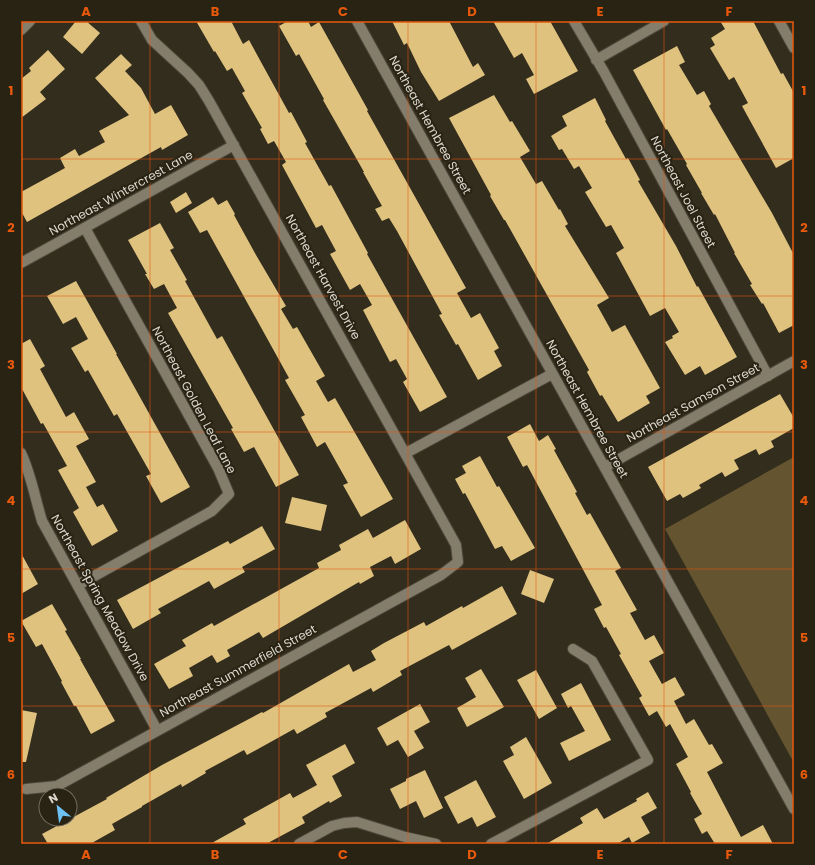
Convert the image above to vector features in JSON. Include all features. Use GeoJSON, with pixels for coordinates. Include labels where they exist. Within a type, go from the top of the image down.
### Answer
{"type":"FeatureCollection","features":[{"type":"Feature","properties":{"kind":"street"},"geometry":{"type":"LineString","coordinates":[[21,30],[30,21]]}},
{"type":"Feature","properties":{"kind":"street","name":"Northeast Harvest Drive"},"geometry":{"type":"LineString","coordinates":[[141,21],[152,40],[199,85],[234,145],[456,545],[458,562]]}},
{"type":"Feature","properties":{"kind":"street","name":"Northeast Hembree Street"},"geometry":{"type":"LineString","coordinates":[[357,21],[794,808]]}},
{"type":"Feature","properties":{"kind":"street","name":"Northeast Joel Street"},"geometry":{"type":"LineString","coordinates":[[574,21],[768,376]]}},
{"type":"Feature","properties":{"kind":"street"},"geometry":{"type":"LineString","coordinates":[[596,60],[664,21]]}},
{"type":"Feature","properties":{"kind":"street"},"geometry":{"type":"LineString","coordinates":[[779,21],[794,48]]}},
{"type":"Feature","properties":{"kind":"street","name":"Northeast Wintercrest Lane"},"geometry":{"type":"LineString","coordinates":[[21,263],[234,145]]}},
{"type":"Feature","properties":{"kind":"street","name":"Northeast Golden Leaf Lane"},"geometry":{"type":"LineString","coordinates":[[78,585],[212,511],[229,494],[218,468],[85,228]]}},
{"type":"Feature","properties":{"kind":"street","name":"Northeast Samson Street"},"geometry":{"type":"LineString","coordinates":[[605,468],[794,361]]}},
{"type":"Feature","properties":{"kind":"street"},"geometry":{"type":"LineString","coordinates":[[406,453],[552,374]]}},
{"type":"Feature","properties":{"kind":"street","name":"Northeast Spring Meadow Drive"},"geometry":{"type":"LineString","coordinates":[[21,453],[27,465],[42,521],[157,730]]}},
{"type":"Feature","properties":{"kind":"street","name":"Northeast Summerfield Street"},"geometry":{"type":"LineString","coordinates":[[26,789],[57,786],[441,575],[458,562]]}},
{"type":"Feature","properties":{"kind":"street"},"geometry":{"type":"LineString","coordinates":[[491,844],[648,760],[592,661],[573,649]]}},
{"type":"Feature","properties":{"kind":"street"},"geometry":{"type":"LineString","coordinates":[[299,844],[332,826],[357,822],[404,841],[436,844]]}},
{"type":"Feature","properties":{"kind":"shaded area"},"geometry":{"type":"Polygon","coordinates":[[[794,457],[794,763],[665,529],[794,457]]]}},
{"type":"Feature","properties":{"kind":"building"},"geometry":{"type":"Polygon","coordinates":[[[76,21],[86,21],[100,33],[82,54],[63,37],[76,21]]]}},
{"type":"Feature","properties":{"kind":"building"},"geometry":{"type":"Polygon","coordinates":[[[196,21],[231,21],[243,44],[249,40],[289,113],[291,112],[307,142],[305,143],[329,186],[331,185],[368,253],[367,254],[447,397],[420,412],[403,382],[407,379],[396,359],[390,362],[363,310],[372,305],[360,284],[350,290],[330,254],[336,251],[322,225],[316,228],[282,165],[286,162],[274,141],[268,144],[260,129],[262,128],[242,93],[245,91],[232,68],[227,71],[196,21]]]}},
{"type":"Feature","properties":{"kind":"building"},"geometry":{"type":"Polygon","coordinates":[[[288,21],[308,21],[311,27],[319,22],[466,288],[457,293],[471,318],[480,313],[499,348],[494,351],[502,366],[478,380],[458,344],[456,345],[439,315],[442,314],[397,231],[389,218],[382,221],[375,209],[382,206],[299,54],[296,56],[279,26],[288,21]]]}},
{"type":"Feature","properties":{"kind":"building"},"geometry":{"type":"Polygon","coordinates":[[[392,21],[449,21],[473,67],[478,63],[485,75],[439,101],[421,72],[407,43],[404,45],[392,21]]]}},
{"type":"Feature","properties":{"kind":"building"},"geometry":{"type":"Polygon","coordinates":[[[493,21],[550,21],[578,71],[534,94],[526,79],[534,75],[522,53],[514,58],[493,21]]]}},
{"type":"Feature","properties":{"kind":"building"},"geometry":{"type":"Polygon","coordinates":[[[720,21],[753,21],[781,74],[783,73],[794,93],[794,158],[776,168],[742,106],[748,103],[734,77],[729,80],[710,48],[715,45],[711,38],[725,29],[720,21]]]}},
{"type":"Feature","properties":{"kind":"building"},"geometry":{"type":"Polygon","coordinates":[[[677,46],[685,62],[679,65],[697,95],[704,91],[711,104],[709,106],[772,213],[794,255],[794,325],[779,333],[763,303],[762,304],[750,285],[752,284],[734,253],[715,214],[714,215],[701,193],[686,165],[687,164],[667,129],[666,130],[633,70],[677,46]]]}},
{"type":"Feature","properties":{"kind":"building"},"geometry":{"type":"Polygon","coordinates":[[[48,50],[65,69],[40,92],[46,99],[21,118],[21,79],[31,71],[29,68],[48,50]]]}},
{"type":"Feature","properties":{"kind":"building"},"geometry":{"type":"Polygon","coordinates":[[[121,54],[132,65],[125,71],[141,88],[155,114],[171,105],[188,135],[162,150],[161,147],[27,222],[21,211],[21,192],[65,168],[60,158],[75,149],[79,156],[105,142],[99,131],[129,115],[95,78],[121,54]]]}},
{"type":"Feature","properties":{"kind":"building"},"geometry":{"type":"Polygon","coordinates":[[[494,95],[530,151],[520,157],[536,184],[542,181],[559,210],[560,209],[568,224],[565,226],[609,298],[597,305],[612,332],[625,325],[660,388],[646,396],[650,403],[618,422],[602,395],[600,396],[587,372],[589,370],[490,196],[491,195],[449,118],[494,95]]]}},
{"type":"Feature","properties":{"kind":"building"},"geometry":{"type":"Polygon","coordinates":[[[595,98],[606,120],[605,121],[626,159],[628,158],[640,180],[638,181],[676,246],[697,287],[698,286],[737,357],[705,375],[700,366],[685,375],[665,342],[673,338],[672,336],[679,332],[665,308],[650,316],[616,253],[624,248],[611,225],[606,227],[585,192],[592,188],[579,166],[574,169],[562,149],[559,150],[551,136],[567,126],[562,116],[595,98]]]}},
{"type":"Feature","properties":{"kind":"building"},"geometry":{"type":"Polygon","coordinates":[[[186,192],[192,203],[176,213],[170,202],[186,192]]]}},
{"type":"Feature","properties":{"kind":"building"},"geometry":{"type":"Polygon","coordinates":[[[213,197],[218,205],[227,200],[256,255],[286,306],[281,309],[293,329],[297,327],[325,376],[316,381],[328,402],[335,398],[393,499],[361,517],[343,485],[348,483],[325,442],[317,447],[301,417],[305,415],[285,380],[289,378],[207,230],[200,233],[188,212],[213,197]]]}},
{"type":"Feature","properties":{"kind":"building"},"geometry":{"type":"Polygon","coordinates":[[[160,223],[174,248],[170,250],[187,280],[185,281],[217,339],[222,336],[299,475],[276,487],[254,447],[244,452],[231,429],[233,428],[168,313],[177,308],[164,284],[154,289],[128,240],[160,223]]]}},
{"type":"Feature","properties":{"kind":"building"},"geometry":{"type":"Polygon","coordinates":[[[76,281],[190,487],[161,503],[146,476],[151,474],[117,414],[114,416],[88,370],[85,372],[71,348],[88,339],[76,317],[63,324],[47,296],[76,281]]]}},
{"type":"Feature","properties":{"kind":"building"},"geometry":{"type":"Polygon","coordinates":[[[30,339],[45,366],[40,369],[66,417],[74,412],[89,439],[76,446],[96,482],[86,487],[97,507],[103,504],[118,531],[92,546],[73,512],[79,508],[58,470],[67,466],[43,423],[41,424],[21,387],[21,344],[30,339]]]}},
{"type":"Feature","properties":{"kind":"building"},"geometry":{"type":"Polygon","coordinates":[[[780,394],[794,418],[794,428],[771,441],[774,447],[759,455],[756,449],[734,460],[739,469],[725,477],[722,472],[699,485],[701,488],[683,498],[680,494],[667,501],[648,467],[780,394]]]}},
{"type":"Feature","properties":{"kind":"building"},"geometry":{"type":"Polygon","coordinates":[[[530,424],[539,441],[548,435],[587,515],[590,513],[621,568],[615,571],[637,610],[630,613],[645,640],[654,635],[664,653],[649,661],[662,684],[675,677],[685,695],[674,701],[686,724],[694,719],[709,745],[712,744],[723,763],[707,772],[741,837],[763,825],[773,844],[715,844],[707,831],[702,834],[694,819],[702,814],[676,764],[688,757],[670,724],[666,727],[657,711],[649,716],[639,698],[642,696],[619,655],[621,654],[606,627],[604,628],[594,609],[602,605],[527,465],[523,467],[507,437],[530,424]]]}},
{"type":"Feature","properties":{"kind":"building"},"geometry":{"type":"Polygon","coordinates":[[[480,456],[497,487],[499,486],[535,548],[511,561],[502,546],[495,549],[465,493],[463,494],[455,479],[466,473],[462,466],[480,456]]]}},
{"type":"Feature","properties":{"kind":"building"},"geometry":{"type":"Polygon","coordinates":[[[292,497],[327,505],[321,531],[285,523],[292,497]]]}},
{"type":"Feature","properties":{"kind":"building"},"geometry":{"type":"Polygon","coordinates":[[[405,520],[421,549],[395,564],[391,556],[370,567],[374,576],[360,584],[359,582],[263,638],[259,632],[227,650],[230,656],[217,663],[212,655],[189,668],[193,676],[169,689],[154,664],[186,646],[182,640],[212,623],[214,626],[319,568],[317,563],[341,550],[339,545],[368,529],[373,538],[405,520]]]}},
{"type":"Feature","properties":{"kind":"building"},"geometry":{"type":"Polygon","coordinates":[[[262,526],[275,549],[242,567],[245,572],[214,589],[209,581],[158,609],[161,613],[133,629],[117,600],[228,541],[230,544],[262,526]]]}},
{"type":"Feature","properties":{"kind":"building"},"geometry":{"type":"Polygon","coordinates":[[[21,553],[38,584],[21,594],[21,553]]]}},
{"type":"Feature","properties":{"kind":"building"},"geometry":{"type":"Polygon","coordinates":[[[530,570],[554,579],[544,603],[521,594],[530,570]]]}},
{"type":"Feature","properties":{"kind":"building"},"geometry":{"type":"Polygon","coordinates":[[[502,586],[517,614],[452,650],[449,645],[400,671],[402,675],[373,692],[371,688],[325,713],[327,717],[297,734],[294,729],[247,755],[244,750],[205,771],[206,773],[182,787],[181,784],[112,824],[115,830],[90,844],[48,844],[42,834],[55,827],[78,827],[78,815],[107,799],[106,798],[162,765],[262,712],[263,713],[349,664],[353,672],[376,660],[371,651],[384,643],[424,622],[426,626],[462,606],[463,608],[502,586]]]}},
{"type":"Feature","properties":{"kind":"building"},"geometry":{"type":"Polygon","coordinates":[[[52,604],[67,630],[65,631],[80,659],[115,721],[91,734],[76,706],[74,706],[42,644],[36,647],[21,621],[52,604]]]}},
{"type":"Feature","properties":{"kind":"building"},"geometry":{"type":"Polygon","coordinates":[[[481,669],[504,707],[467,727],[457,708],[476,697],[465,678],[481,669]]]}},
{"type":"Feature","properties":{"kind":"building"},"geometry":{"type":"Polygon","coordinates":[[[536,670],[557,708],[539,719],[517,680],[536,670]]]}},
{"type":"Feature","properties":{"kind":"building"},"geometry":{"type":"Polygon","coordinates":[[[581,683],[611,740],[569,761],[560,743],[585,731],[571,706],[568,708],[561,694],[581,683]]]}},
{"type":"Feature","properties":{"kind":"building"},"geometry":{"type":"Polygon","coordinates":[[[420,704],[430,722],[414,731],[424,748],[408,757],[398,740],[387,746],[377,728],[420,704]]]}},
{"type":"Feature","properties":{"kind":"building"},"geometry":{"type":"Polygon","coordinates":[[[21,710],[37,713],[26,762],[21,762],[21,710]]]}},
{"type":"Feature","properties":{"kind":"building"},"geometry":{"type":"Polygon","coordinates":[[[526,737],[552,783],[524,799],[503,761],[514,755],[510,747],[526,737]]]}},
{"type":"Feature","properties":{"kind":"building"},"geometry":{"type":"Polygon","coordinates":[[[345,744],[355,763],[332,776],[342,796],[330,803],[329,801],[302,817],[305,823],[266,844],[210,844],[246,824],[243,819],[290,793],[293,798],[317,785],[306,765],[345,744]]]}},
{"type":"Feature","properties":{"kind":"building"},"geometry":{"type":"Polygon","coordinates":[[[425,770],[443,808],[424,818],[416,801],[400,809],[390,789],[425,770]]]}},
{"type":"Feature","properties":{"kind":"building"},"geometry":{"type":"Polygon","coordinates":[[[476,780],[496,817],[477,827],[472,817],[458,824],[444,797],[476,780]]]}},
{"type":"Feature","properties":{"kind":"building"},"geometry":{"type":"Polygon","coordinates":[[[648,792],[657,808],[641,817],[650,833],[632,843],[629,837],[617,844],[546,844],[583,823],[580,818],[597,808],[604,819],[637,801],[636,799],[648,792]]]}}]}
